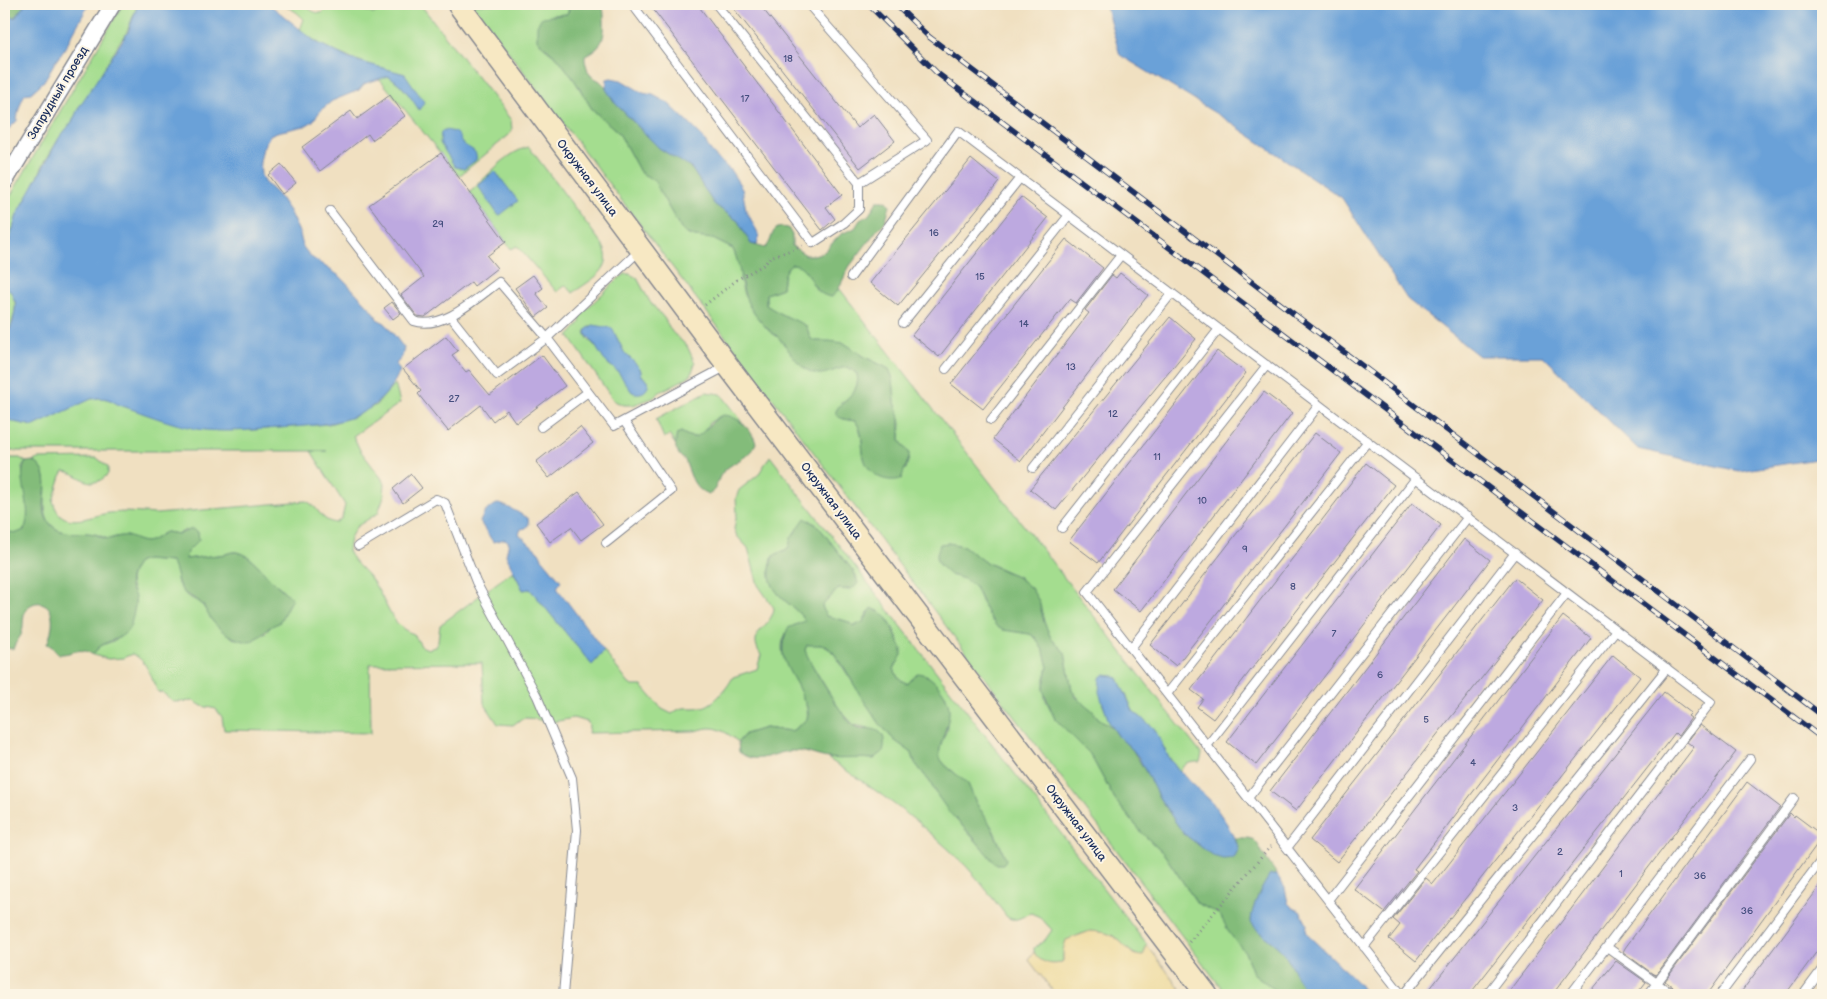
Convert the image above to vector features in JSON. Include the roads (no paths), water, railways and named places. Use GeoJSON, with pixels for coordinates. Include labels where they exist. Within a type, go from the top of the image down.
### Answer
{"type":"FeatureCollection","features":[{"type":"Feature","properties":{"kind":"main road","name":"Окружная улица"},"geometry":{"type":"LineString","coordinates":[[458,4],[728,366],[1208,995]]}},
{"type":"Feature","properties":{"kind":"street","name":"Запрудный проезд"},"geometry":{"type":"LineString","coordinates":[[4,183],[112,4]]}},
{"type":"Feature","properties":{"kind":"lane"},"geometry":{"type":"LineString","coordinates":[[632,4],[813,243],[844,223],[859,209],[859,184],[716,4]]}},
{"type":"Feature","properties":{"kind":"lane"},"geometry":{"type":"LineString","coordinates":[[808,4],[927,140],[859,184]]}},
{"type":"Feature","properties":{"kind":"lane"},"geometry":{"type":"LineString","coordinates":[[851,277],[958,130],[1712,702],[1486,995]]}},
{"type":"Feature","properties":{"kind":"lane"},"geometry":{"type":"LineString","coordinates":[[903,323],[1020,178]]}},
{"type":"Feature","properties":{"kind":"lane"},"geometry":{"type":"LineString","coordinates":[[330,212],[414,321],[420,323],[451,317],[499,282],[546,338],[614,426],[728,366]]}},
{"type":"Feature","properties":{"kind":"lane"},"geometry":{"type":"LineString","coordinates":[[946,369],[1069,215]]}},
{"type":"Feature","properties":{"kind":"lane"},"geometry":{"type":"LineString","coordinates":[[451,317],[497,375],[546,338],[641,250]]}},
{"type":"Feature","properties":{"kind":"lane"},"geometry":{"type":"LineString","coordinates":[[991,420],[1122,255]]}},
{"type":"Feature","properties":{"kind":"lane"},"geometry":{"type":"LineString","coordinates":[[1033,468],[1172,293]]}},
{"type":"Feature","properties":{"kind":"lane"},"geometry":{"type":"LineString","coordinates":[[1062,528],[1219,329]]}},
{"type":"Feature","properties":{"kind":"lane"},"geometry":{"type":"LineString","coordinates":[[1267,366],[1087,592],[1403,995],[1667,668]]}},
{"type":"Feature","properties":{"kind":"lane"},"geometry":{"type":"LineString","coordinates":[[541,427],[588,392]]}},
{"type":"Feature","properties":{"kind":"lane"},"geometry":{"type":"LineString","coordinates":[[1131,648],[1319,405]]}},
{"type":"Feature","properties":{"kind":"lane"},"geometry":{"type":"LineString","coordinates":[[606,543],[672,491],[624,421]]}},
{"type":"Feature","properties":{"kind":"lane"},"geometry":{"type":"LineString","coordinates":[[1167,694],[1368,442]]}},
{"type":"Feature","properties":{"kind":"lane"},"geometry":{"type":"LineString","coordinates":[[1207,746],[1416,478]]}},
{"type":"Feature","properties":{"kind":"lane"},"geometry":{"type":"LineString","coordinates":[[358,546],[436,500],[445,503],[476,582],[537,696],[572,778],[577,830],[563,995]]}},
{"type":"Feature","properties":{"kind":"lane"},"geometry":{"type":"LineString","coordinates":[[1248,798],[1468,517]]}},
{"type":"Feature","properties":{"kind":"lane"},"geometry":{"type":"LineString","coordinates":[[1286,848],[1515,553]]}},
{"type":"Feature","properties":{"kind":"lane"},"geometry":{"type":"LineString","coordinates":[[1328,900],[1567,593]]}},
{"type":"Feature","properties":{"kind":"lane"},"geometry":{"type":"LineString","coordinates":[[1364,947],[1616,630]]}},
{"type":"Feature","properties":{"kind":"lane"},"geometry":{"type":"LineString","coordinates":[[1570,995],[1750,759]]}},
{"type":"Feature","properties":{"kind":"lane"},"geometry":{"type":"LineString","coordinates":[[1648,995],[1794,798]]}},
{"type":"Feature","properties":{"kind":"lane"},"geometry":{"type":"LineString","coordinates":[[1720,995],[1823,858]]}},
{"type":"Feature","properties":{"kind":"lane"},"geometry":{"type":"LineString","coordinates":[[1607,947],[1673,995]]}},
{"type":"Feature","properties":{"kind":"lane"},"geometry":{"type":"LineString","coordinates":[[1803,995],[1823,968]]}},
{"type":"Feature","properties":{"kind":"water"},"geometry":{"type":"Polygon","coordinates":[[[25,4],[89,4],[44,81],[31,93],[25,94],[17,121],[5,133],[4,148],[4,111],[8,104],[9,93],[7,83],[4,81],[4,19],[16,17],[25,4]]]}},
{"type":"Feature","properties":{"kind":"water"},"geometry":{"type":"Polygon","coordinates":[[[138,4],[269,4],[316,42],[350,59],[405,74],[424,102],[419,110],[402,87],[389,76],[369,82],[364,84],[359,90],[332,101],[321,110],[313,121],[305,126],[270,135],[263,148],[260,162],[261,175],[264,182],[278,195],[289,211],[300,234],[303,247],[311,257],[341,277],[375,313],[377,319],[385,323],[404,348],[402,357],[396,364],[400,371],[390,389],[378,402],[364,412],[349,418],[315,425],[217,431],[177,424],[117,404],[105,398],[98,398],[91,399],[34,426],[14,422],[4,417],[4,343],[13,322],[16,304],[11,292],[4,284],[4,258],[17,215],[59,138],[72,122],[79,107],[128,32],[138,4]]]}},
{"type":"Feature","properties":{"kind":"water"},"geometry":{"type":"Polygon","coordinates":[[[1105,4],[1823,4],[1823,458],[1739,471],[1638,449],[1543,356],[1479,356],[1407,299],[1342,198],[1225,119],[1120,55],[1105,4]]]}},
{"type":"Feature","properties":{"kind":"water"},"geometry":{"type":"Polygon","coordinates":[[[607,79],[621,80],[643,93],[653,95],[668,103],[701,135],[712,153],[731,171],[742,188],[746,210],[759,235],[757,245],[751,244],[738,221],[714,204],[692,169],[659,148],[615,103],[606,89],[607,79]]]}},
{"type":"Feature","properties":{"kind":"water"},"geometry":{"type":"Polygon","coordinates":[[[444,130],[455,132],[463,144],[475,153],[476,160],[464,169],[455,167],[440,143],[441,132],[444,130]]]}},
{"type":"Feature","properties":{"kind":"water"},"geometry":{"type":"Polygon","coordinates":[[[495,171],[518,201],[499,216],[478,186],[495,171]]]}},
{"type":"Feature","properties":{"kind":"water"},"geometry":{"type":"Polygon","coordinates":[[[593,325],[612,328],[624,352],[640,368],[642,376],[648,380],[648,387],[642,393],[632,392],[618,372],[604,360],[586,334],[587,329],[593,325]]]}},
{"type":"Feature","properties":{"kind":"water"},"geometry":{"type":"Polygon","coordinates":[[[497,504],[508,507],[528,518],[529,524],[526,528],[521,529],[519,534],[539,552],[561,581],[557,588],[604,651],[592,665],[530,589],[523,590],[506,555],[509,542],[505,539],[493,542],[480,522],[486,511],[497,504]]]}},
{"type":"Feature","properties":{"kind":"water"},"geometry":{"type":"Polygon","coordinates":[[[1104,675],[1118,678],[1133,711],[1154,728],[1170,760],[1212,802],[1227,824],[1239,848],[1234,858],[1223,859],[1213,856],[1183,833],[1158,796],[1139,758],[1119,737],[1109,722],[1099,692],[1100,678],[1104,675]]]}},
{"type":"Feature","properties":{"kind":"water"},"geometry":{"type":"Polygon","coordinates":[[[1270,875],[1277,875],[1285,888],[1288,903],[1300,911],[1307,924],[1306,931],[1311,938],[1359,984],[1366,995],[1312,995],[1300,982],[1281,950],[1251,922],[1255,903],[1270,875]]]}},
{"type":"Feature","properties":{"kind":"railway"},"geometry":{"type":"LineString","coordinates":[[868,4],[937,73],[1823,739]]}},
{"type":"Feature","properties":{"kind":"railway"},"geometry":{"type":"LineString","coordinates":[[895,4],[928,36],[1823,716]]}}]}
